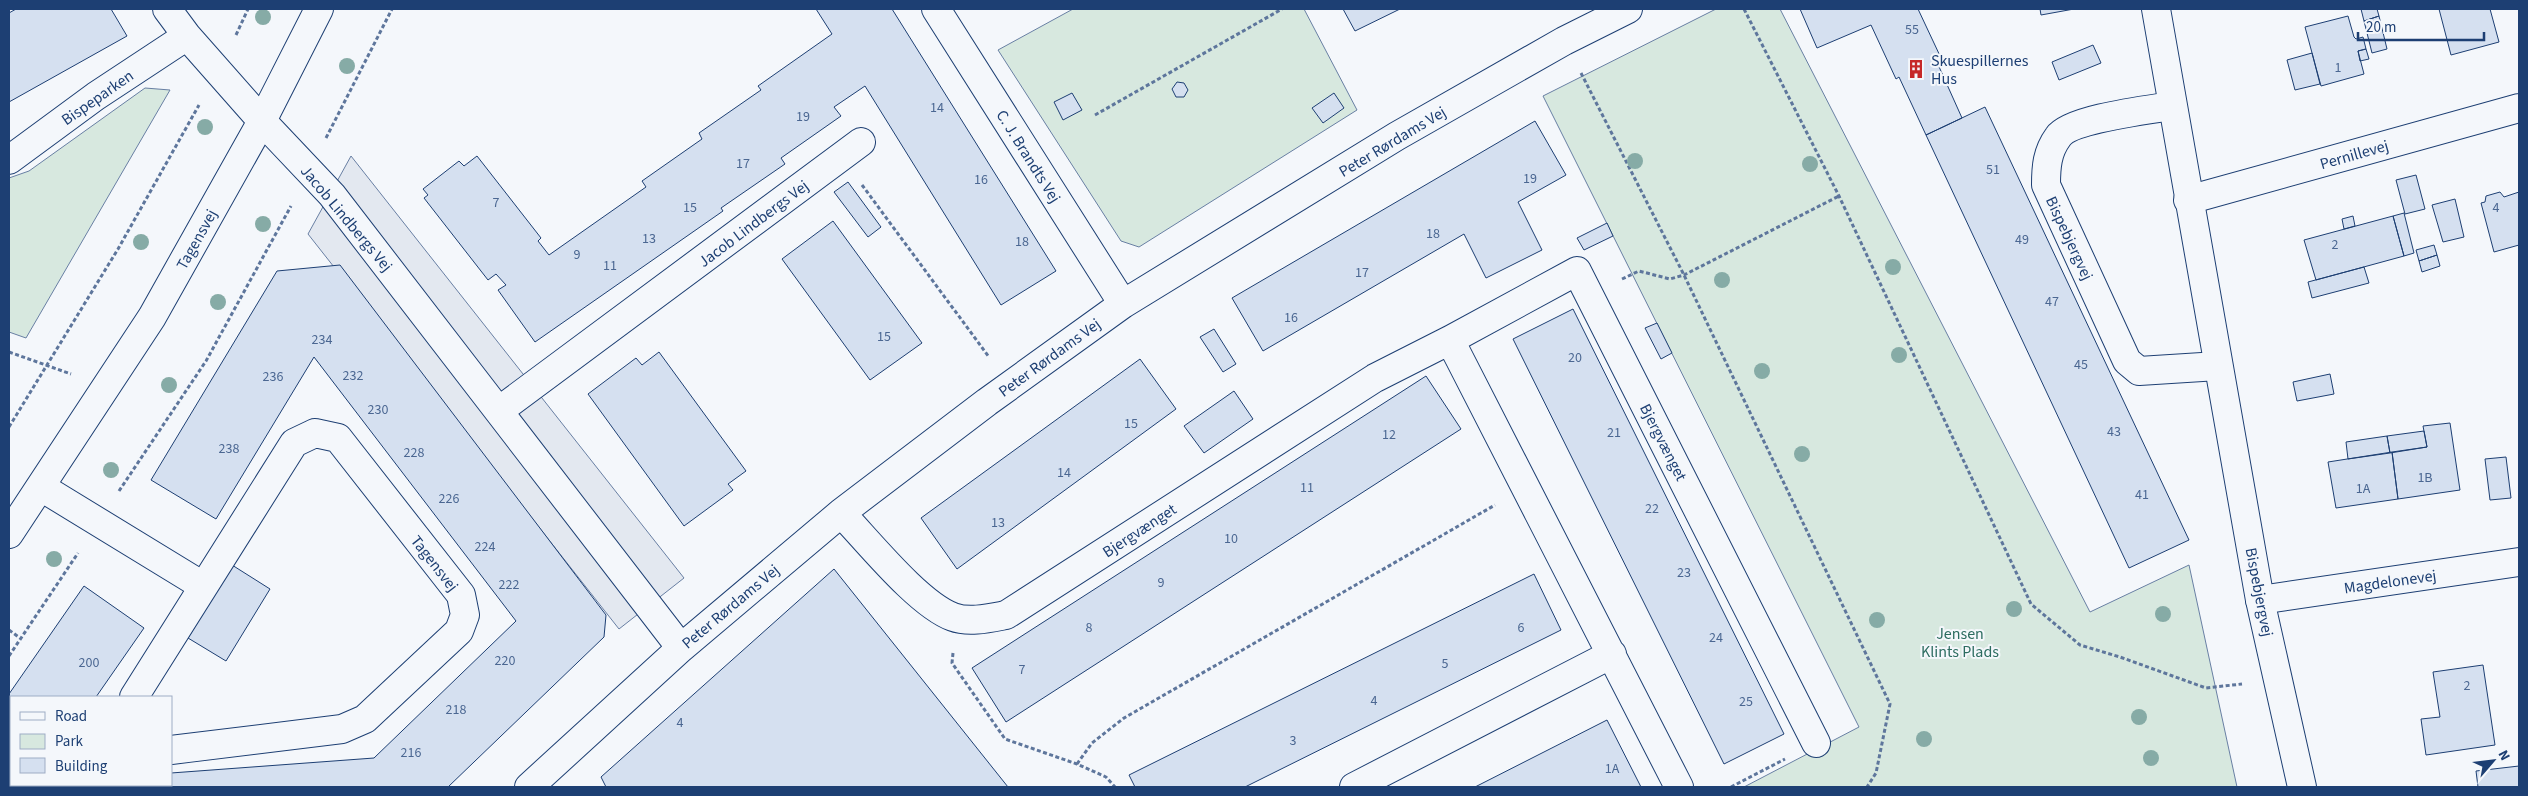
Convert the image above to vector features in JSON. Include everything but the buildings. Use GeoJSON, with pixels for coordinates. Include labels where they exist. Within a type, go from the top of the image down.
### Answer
{"type":"FeatureCollection","features":[{"type":"Feature","properties":{"kind":"street","name":"Jacob Lindbergs Vej"},"geometry":{"type":"LineString","coordinates":[[167,9],[187,36],[262,121],[332,195],[500,410],[681,648]]}},
{"type":"Feature","properties":{"kind":"street","name":"Tagensvej"},"geometry":{"type":"LineString","coordinates":[[9,534],[152,317],[262,121],[319,9]]}},
{"type":"Feature","properties":{"kind":"street","name":"C. J. Brandts Vej"},"geometry":{"type":"LineString","coordinates":[[936,9],[1123,304]]}},
{"type":"Feature","properties":{"kind":"street","name":"Peter Rørdams Vej"},"geometry":{"type":"LineString","coordinates":[[529,787],[681,648],[841,513],[1010,385],[1123,304],[1397,136],[1564,42],[1628,9]]}},
{"type":"Feature","properties":{"kind":"street","name":"Bispebjergvej"},"geometry":{"type":"LineString","coordinates":[[2156,9],[2188,200],[2260,600],[2302,787]]}},
{"type":"Feature","properties":{"kind":"street","name":"Bispeparken"},"geometry":{"type":"LineString","coordinates":[[9,160],[96,96],[187,36]]}},
{"type":"Feature","properties":{"kind":"street","name":"Bispebjergvej"},"geometry":{"type":"LineString","coordinates":[[2172,106],[2079,123],[2058,135],[2046,159],[2046,185],[2127,361],[2139,370],[2218,366]]}},
{"type":"Feature","properties":{"kind":"street","name":"Pernillevej"},"geometry":{"type":"LineString","coordinates":[[2188,200],[2519,108]]}},
{"type":"Feature","properties":{"kind":"street","name":"Jacob Lindbergs Vej"},"geometry":{"type":"LineString","coordinates":[[500,410],[851,149]]}},
{"type":"Feature","properties":{"kind":"street","name":"Bjergvænget"},"geometry":{"type":"LineString","coordinates":[[841,513],[923,599],[954,618],[977,620],[1006,615],[1375,378],[1450,340],[1577,271],[1816,743]]}},
{"type":"Feature","properties":{"kind":"street"},"geometry":{"type":"LineString","coordinates":[[1450,340],[1679,787]]}},
{"type":"Feature","properties":{"kind":"street","name":"Tagensvej"},"geometry":{"type":"LineString","coordinates":[[135,696],[294,443],[315,433],[338,438],[461,595],[465,614],[459,631],[365,719],[342,729],[172,750]]}},
{"type":"Feature","properties":{"kind":"street"},"geometry":{"type":"LineString","coordinates":[[41,487],[204,586]]}},
{"type":"Feature","properties":{"kind":"street","name":"Magdelonevej"},"geometry":{"type":"LineString","coordinates":[[2260,600],[2519,562]]}},
{"type":"Feature","properties":{"kind":"street"},"geometry":{"type":"LineString","coordinates":[[1354,787],[1612,654]]}},
{"type":"Feature","properties":{"kind":"path"},"geometry":{"type":"LineString","coordinates":[[9,426],[48,366],[118,249],[218,71],[248,9]]}},
{"type":"Feature","properties":{"kind":"path"},"geometry":{"type":"LineString","coordinates":[[9,656],[206,361],[310,171],[392,9]]}},
{"type":"Feature","properties":{"kind":"path"},"geometry":{"type":"LineString","coordinates":[[1095,115],[1282,9]]}},
{"type":"Feature","properties":{"kind":"path"},"geometry":{"type":"LineString","coordinates":[[1744,9],[1839,196],[2031,604],[2080,645],[2120,657],[2206,688],[2278,680]]}},
{"type":"Feature","properties":{"kind":"path"},"geometry":{"type":"LineString","coordinates":[[1564,42],[1684,275],[1890,704],[1876,773],[1866,787]]}},
{"type":"Feature","properties":{"kind":"path"},"geometry":{"type":"LineString","coordinates":[[851,149],[1010,385]]}},
{"type":"Feature","properties":{"kind":"path"},"geometry":{"type":"LineString","coordinates":[[1590,294],[1639,271],[1670,279],[1684,275],[1839,196]]}},
{"type":"Feature","properties":{"kind":"path"},"geometry":{"type":"LineString","coordinates":[[9,352],[107,387]]}},
{"type":"Feature","properties":{"kind":"path"},"geometry":{"type":"LineString","coordinates":[[1077,764],[1092,743],[1124,718],[1526,488]]}},
{"type":"Feature","properties":{"kind":"path"},"geometry":{"type":"LineString","coordinates":[[954,618],[952,664],[1005,739],[1077,764],[1106,777],[1115,787]]}},
{"type":"Feature","properties":{"kind":"path"},"geometry":{"type":"LineString","coordinates":[[9,630],[20,638]]}},
{"type":"Feature","properties":{"kind":"path"},"geometry":{"type":"LineString","coordinates":[[1730,787],[1816,743]]}},
{"type":"Feature","properties":{"kind":"green space"},"geometry":{"type":"Polygon","coordinates":[[[1073,9],[1304,9],[1357,110],[1139,247],[1121,241],[998,50],[1073,9]]]}},
{"type":"Feature","properties":{"kind":"green space","name":"Jensen Klints Plads"},"geometry":{"type":"Polygon","coordinates":[[[1716,9],[1780,9],[2090,612],[2189,565],[2237,787],[1744,787],[1859,727],[1543,96],[1716,9]]]}},
{"type":"Feature","properties":{"kind":"green space"},"geometry":{"type":"Polygon","coordinates":[[[145,88],[170,90],[26,338],[9,332],[9,178],[29,171],[145,88]]]}},
{"type":"Feature","properties":{"kind":"shaded area"},"geometry":{"type":"Polygon","coordinates":[[[351,156],[684,578],[619,629],[308,234],[351,156]]]}},
{"type":"Feature","properties":{"kind":"place","name":"Skuespillernes Hus"},"geometry":{"type":"Point","coordinates":[1916,69]}}]}
